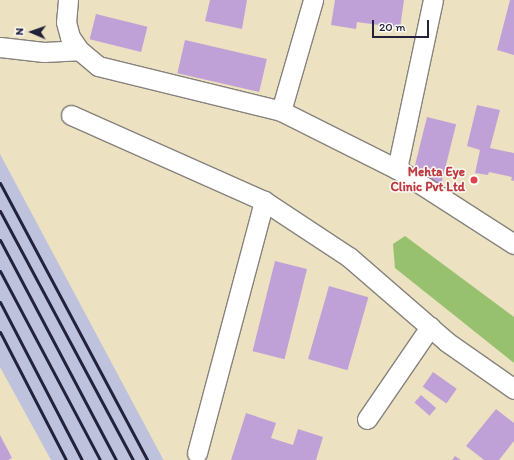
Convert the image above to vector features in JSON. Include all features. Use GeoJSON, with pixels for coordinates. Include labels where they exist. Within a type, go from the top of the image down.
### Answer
{"type":"FeatureCollection","features":[{"type":"Feature","properties":{"kind":"street"},"geometry":{"type":"LineString","coordinates":[[68,0],[66,22],[70,38],[78,50],[98,66],[281,111],[397,169],[514,244]]}},
{"type":"Feature","properties":{"kind":"street"},"geometry":{"type":"LineString","coordinates":[[281,111],[313,0]]}},
{"type":"Feature","properties":{"kind":"street"},"geometry":{"type":"LineString","coordinates":[[397,169],[433,0]]}},
{"type":"Feature","properties":{"kind":"street"},"geometry":{"type":"LineString","coordinates":[[0,47],[44,52],[78,50]]}},
{"type":"Feature","properties":{"kind":"street"},"geometry":{"type":"LineString","coordinates":[[71,114],[264,201],[349,257],[448,342],[514,389]]}},
{"type":"Feature","properties":{"kind":"street"},"geometry":{"type":"LineString","coordinates":[[197,453],[264,201]]}},
{"type":"Feature","properties":{"kind":"street"},"geometry":{"type":"LineString","coordinates":[[367,420],[430,327]]}},
{"type":"Feature","properties":{"kind":"shaded area"},"geometry":{"type":"Polygon","coordinates":[[[0,154],[164,460],[51,460],[0,367],[0,154]]]}},
{"type":"Feature","properties":{"kind":"green space"},"geometry":{"type":"Polygon","coordinates":[[[405,236],[514,317],[514,363],[395,268],[393,244],[405,236]]]}},
{"type":"Feature","properties":{"kind":"building"},"geometry":{"type":"Polygon","coordinates":[[[210,0],[247,0],[242,29],[205,21],[210,0]]]}},
{"type":"Feature","properties":{"kind":"building"},"geometry":{"type":"Polygon","coordinates":[[[335,0],[404,0],[400,28],[357,22],[356,29],[331,25],[335,0]]]}},
{"type":"Feature","properties":{"kind":"building"},"geometry":{"type":"Polygon","coordinates":[[[510,0],[514,0],[514,55],[497,50],[510,0]]]}},
{"type":"Feature","properties":{"kind":"building"},"geometry":{"type":"Polygon","coordinates":[[[96,14],[147,27],[141,52],[90,39],[96,14]]]}},
{"type":"Feature","properties":{"kind":"building"},"geometry":{"type":"Polygon","coordinates":[[[185,40],[267,59],[259,92],[177,73],[185,40]]]}},
{"type":"Feature","properties":{"kind":"building"},"geometry":{"type":"Polygon","coordinates":[[[477,105],[500,110],[490,148],[514,153],[514,181],[511,180],[512,177],[489,172],[488,175],[475,173],[480,150],[467,146],[477,105]]]}},
{"type":"Feature","properties":{"kind":"building"},"geometry":{"type":"Polygon","coordinates":[[[427,117],[456,124],[441,184],[412,177],[427,117]]]}},
{"type":"Feature","properties":{"kind":"building"},"geometry":{"type":"Polygon","coordinates":[[[275,261],[307,269],[285,359],[253,351],[275,261]]]}},
{"type":"Feature","properties":{"kind":"building"},"geometry":{"type":"Polygon","coordinates":[[[329,286],[368,297],[347,370],[308,359],[329,286]]]}},
{"type":"Feature","properties":{"kind":"building"},"geometry":{"type":"Polygon","coordinates":[[[433,372],[457,389],[446,403],[423,387],[433,372]]]}},
{"type":"Feature","properties":{"kind":"building"},"geometry":{"type":"Polygon","coordinates":[[[421,395],[436,408],[430,416],[414,403],[421,395]]]}},
{"type":"Feature","properties":{"kind":"building"},"geometry":{"type":"Polygon","coordinates":[[[496,409],[514,423],[514,441],[499,460],[484,460],[466,446],[496,409]]]}},
{"type":"Feature","properties":{"kind":"building"},"geometry":{"type":"Polygon","coordinates":[[[246,413],[276,423],[271,438],[293,445],[298,429],[323,437],[316,460],[231,460],[246,413]]]}},
{"type":"Feature","properties":{"kind":"building"},"geometry":{"type":"Polygon","coordinates":[[[0,435],[12,458],[8,460],[0,460],[0,435]]]}},
{"type":"Feature","properties":{"kind":"building"},"geometry":{"type":"Polygon","coordinates":[[[455,456],[461,460],[452,460],[455,456]]]}},
{"type":"Feature","properties":{"kind":"railway"},"geometry":{"type":"LineString","coordinates":[[0,183],[147,460]]}},
{"type":"Feature","properties":{"kind":"railway"},"geometry":{"type":"LineString","coordinates":[[0,211],[133,460]]}},
{"type":"Feature","properties":{"kind":"railway"},"geometry":{"type":"LineString","coordinates":[[0,240],[116,460]]}},
{"type":"Feature","properties":{"kind":"railway"},"geometry":{"type":"LineString","coordinates":[[0,271],[100,460]]}},
{"type":"Feature","properties":{"kind":"railway"},"geometry":{"type":"LineString","coordinates":[[0,302],[82,460]]}},
{"type":"Feature","properties":{"kind":"railway"},"geometry":{"type":"LineString","coordinates":[[0,332],[66,460]]}},
{"type":"Feature","properties":{"kind":"place","name":"Mehta Eye Clinic Pvt Ltd"},"geometry":{"type":"Point","coordinates":[474,180]}}]}
